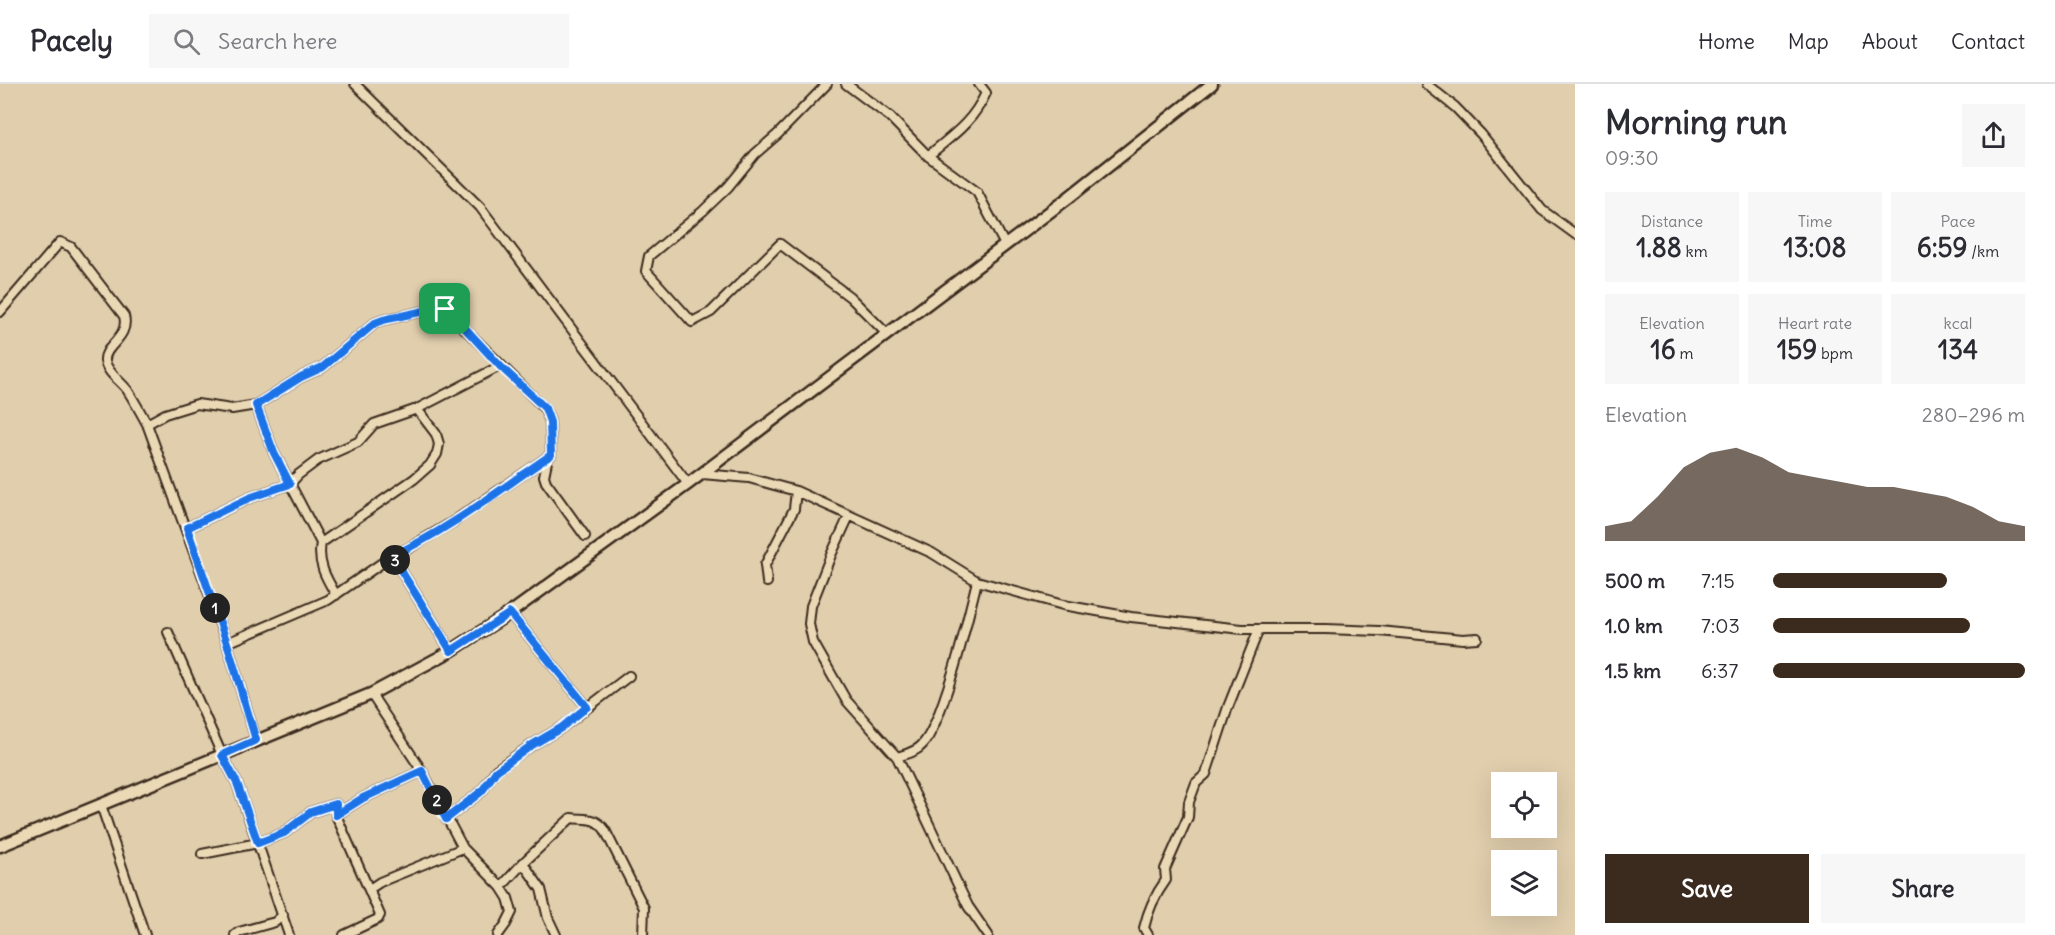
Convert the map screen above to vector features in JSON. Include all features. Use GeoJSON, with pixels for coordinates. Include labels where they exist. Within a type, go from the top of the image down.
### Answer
{"type":"FeatureCollection","features":[{"type":"Feature","properties":{"kind":"main road"},"geometry":{"type":"LineString","coordinates":[[0,846],[371,694],[451,651],[510,613],[702,474],[1005,245],[1211,84]]}},
{"type":"Feature","properties":{"kind":"street"},"geometry":{"type":"LineString","coordinates":[[355,84],[480,207],[688,484]]}},
{"type":"Feature","properties":{"kind":"street"},"geometry":{"type":"LineString","coordinates":[[827,84],[755,154],[728,187],[649,256],[646,271],[692,322],[711,312],[780,244],[850,297],[887,334]]}},
{"type":"Feature","properties":{"kind":"street"},"geometry":{"type":"LineString","coordinates":[[846,84],[890,117],[928,156],[977,192],[1005,245]]}},
{"type":"Feature","properties":{"kind":"street"},"geometry":{"type":"LineString","coordinates":[[928,156],[970,122],[986,93],[979,84]]}},
{"type":"Feature","properties":{"kind":"street"},"geometry":{"type":"LineString","coordinates":[[1426,84],[1455,107],[1481,134],[1542,210],[1575,234]]}},
{"type":"Feature","properties":{"kind":"street"},"geometry":{"type":"LineString","coordinates":[[0,312],[60,242],[71,246],[124,316],[126,324],[124,330],[106,356],[105,363],[128,391],[147,424],[187,528],[227,643],[256,740]]}},
{"type":"Feature","properties":{"kind":"street"},"geometry":{"type":"LineString","coordinates":[[147,424],[165,414],[197,404],[232,409],[256,405],[301,377],[323,367],[375,323],[438,308],[445,309],[500,366],[545,408],[549,416],[551,455],[548,457],[544,476],[585,536]]}},
{"type":"Feature","properties":{"kind":"street"},"geometry":{"type":"LineString","coordinates":[[187,528],[249,498],[290,484],[318,460],[358,441],[374,424],[417,409],[500,366]]}},
{"type":"Feature","properties":{"kind":"street"},"geometry":{"type":"LineString","coordinates":[[256,405],[274,453],[321,543],[320,562],[336,595]]}},
{"type":"Feature","properties":{"kind":"street"},"geometry":{"type":"LineString","coordinates":[[321,543],[414,479],[430,465],[437,454],[439,444],[436,434],[417,409]]}},
{"type":"Feature","properties":{"kind":"street"},"geometry":{"type":"LineString","coordinates":[[227,643],[328,600],[392,556],[453,522],[548,457]]}},
{"type":"Feature","properties":{"kind":"street"},"geometry":{"type":"LineString","coordinates":[[702,474],[749,478],[796,491],[932,553],[978,581],[1063,605],[1131,617],[1259,629],[1379,631],[1463,639],[1477,638]]}},
{"type":"Feature","properties":{"kind":"street"},"geometry":{"type":"LineString","coordinates":[[766,582],[765,565],[794,509],[796,491]]}},
{"type":"Feature","properties":{"kind":"street"},"geometry":{"type":"LineString","coordinates":[[849,516],[811,606],[809,624],[813,642],[846,700],[897,756],[968,906],[988,935]]}},
{"type":"Feature","properties":{"kind":"street"},"geometry":{"type":"LineString","coordinates":[[392,556],[451,651]]}},
{"type":"Feature","properties":{"kind":"street"},"geometry":{"type":"LineString","coordinates":[[897,756],[911,753],[922,745],[932,730],[953,672],[978,581]]}},
{"type":"Feature","properties":{"kind":"street"},"geometry":{"type":"LineString","coordinates":[[510,613],[587,707]]}},
{"type":"Feature","properties":{"kind":"street"},"geometry":{"type":"LineString","coordinates":[[1144,933],[1155,895],[1166,880],[1164,869],[1188,817],[1189,802],[1196,783],[1206,774],[1228,707],[1259,629]]}},
{"type":"Feature","properties":{"kind":"street"},"geometry":{"type":"LineString","coordinates":[[168,632],[222,755],[237,783],[289,935]]}},
{"type":"Feature","properties":{"kind":"street"},"geometry":{"type":"LineString","coordinates":[[446,819],[482,791],[496,771],[532,745],[561,728],[629,676]]}},
{"type":"Feature","properties":{"kind":"street"},"geometry":{"type":"LineString","coordinates":[[371,694],[422,771],[463,848],[501,887],[508,898],[512,912],[507,924],[498,935]]}},
{"type":"Feature","properties":{"kind":"street"},"geometry":{"type":"LineString","coordinates":[[336,815],[363,798],[422,771]]}},
{"type":"Feature","properties":{"kind":"street"},"geometry":{"type":"LineString","coordinates":[[202,854],[258,843],[284,833],[311,812],[336,804],[336,815],[380,915],[378,919],[344,935]]}},
{"type":"Feature","properties":{"kind":"street"},"geometry":{"type":"LineString","coordinates":[[101,805],[145,935]]}},
{"type":"Feature","properties":{"kind":"street"},"geometry":{"type":"LineString","coordinates":[[501,887],[571,818],[594,819],[605,830],[644,908],[643,935]]}},
{"type":"Feature","properties":{"kind":"street"},"geometry":{"type":"LineString","coordinates":[[370,894],[371,888],[380,882],[463,848]]}},
{"type":"Feature","properties":{"kind":"street"},"geometry":{"type":"LineString","coordinates":[[523,863],[541,889],[548,918],[556,935]]}},
{"type":"Feature","properties":{"kind":"street"},"geometry":{"type":"LineString","coordinates":[[235,935],[275,922],[283,915]]}},
{"type":"Feature","properties":{"kind":"route"},"geometry":{"type":"LineString","coordinates":[[438,308],[445,309],[500,366],[545,408],[550,422],[551,455],[453,522],[392,556],[451,651],[510,613],[587,707],[561,728],[532,745],[496,771],[482,791],[446,819],[422,771],[363,798],[336,815],[336,804],[311,812],[284,833],[258,843],[237,783],[222,755],[256,740],[227,643],[187,528],[249,498],[290,484],[274,453],[256,405],[301,377],[323,367],[375,323],[438,308]]}}]}
